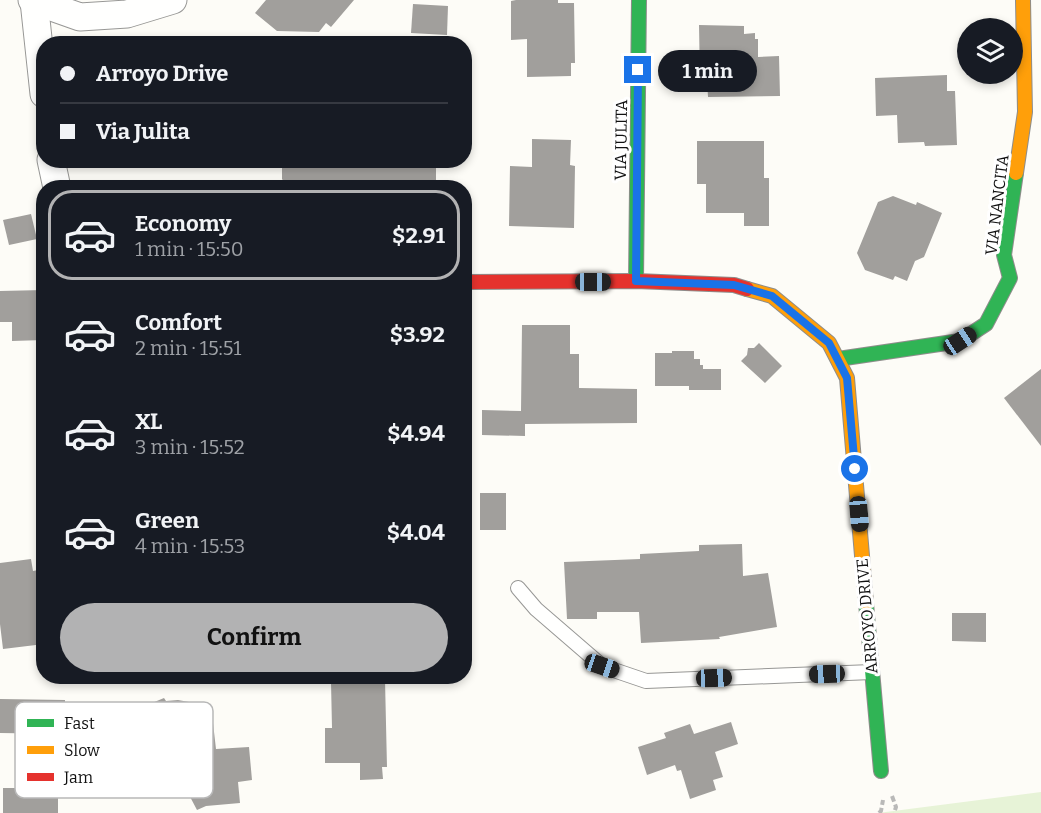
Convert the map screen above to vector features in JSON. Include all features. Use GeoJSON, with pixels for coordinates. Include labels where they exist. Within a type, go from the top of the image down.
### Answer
{"type":"FeatureCollection","features":[{"type":"Feature","properties":{"kind":"street"},"geometry":{"type":"LineString","coordinates":[[37,36],[33,1],[80,17],[127,14],[173,0]]}},
{"type":"Feature","properties":{"kind":"street","name":"VIA JULITA"},"geometry":{"type":"LineString","coordinates":[[636,281],[639,0]]}},
{"type":"Feature","properties":{"kind":"street","name":"VIA NANCITA"},"geometry":{"type":"LineString","coordinates":[[838,359],[960,341],[986,324],[1010,278],[1004,255],[1025,112],[1023,0]]}},
{"type":"Feature","properties":{"kind":"street","name":"ARROYO DRIVE"},"geometry":{"type":"LineString","coordinates":[[472,282],[636,281],[734,285],[772,296],[829,343],[847,378],[881,771]]}},
{"type":"Feature","properties":{"kind":"lane"},"geometry":{"type":"LineString","coordinates":[[518,588],[536,609],[602,666],[646,681],[872,672]]}},
{"type":"Feature","properties":{"kind":"green space"},"geometry":{"type":"Polygon","coordinates":[[[1041,792],[1041,813],[878,813],[1041,792]]]}},
{"type":"Feature","properties":{"kind":"building"},"geometry":{"type":"Polygon","coordinates":[[[266,0],[354,0],[331,27],[326,23],[319,32],[277,31],[255,13],[266,0]]]}},
{"type":"Feature","properties":{"kind":"building"},"geometry":{"type":"Polygon","coordinates":[[[558,0],[558,3],[574,3],[575,63],[571,63],[571,76],[527,77],[527,39],[511,40],[511,1],[558,0]]]}},
{"type":"Feature","properties":{"kind":"building"},"geometry":{"type":"Polygon","coordinates":[[[413,4],[448,6],[447,35],[411,33],[413,4]]]}},
{"type":"Feature","properties":{"kind":"building"},"geometry":{"type":"Polygon","coordinates":[[[699,25],[744,26],[744,34],[755,33],[755,39],[758,39],[758,57],[779,56],[780,96],[708,97],[707,80],[700,80],[699,25]]]}},
{"type":"Feature","properties":{"kind":"building"},"geometry":{"type":"Polygon","coordinates":[[[947,75],[947,91],[955,91],[957,145],[925,146],[924,142],[898,143],[897,115],[876,116],[875,78],[947,75]]]}},
{"type":"Feature","properties":{"kind":"building"},"geometry":{"type":"Polygon","coordinates":[[[532,139],[571,140],[570,165],[575,166],[574,228],[509,226],[510,166],[532,167],[532,139]]]}},
{"type":"Feature","properties":{"kind":"building"},"geometry":{"type":"Polygon","coordinates":[[[697,141],[764,141],[764,178],[769,178],[769,226],[744,226],[744,213],[706,213],[706,184],[697,184],[697,141]]]}},
{"type":"Feature","properties":{"kind":"building"},"geometry":{"type":"Polygon","coordinates":[[[282,168],[436,168],[436,180],[282,179],[282,168]]]}},
{"type":"Feature","properties":{"kind":"building"},"geometry":{"type":"Polygon","coordinates":[[[893,196],[916,205],[917,202],[942,213],[924,257],[915,261],[907,281],[895,276],[893,280],[865,270],[857,253],[878,202],[893,196]]]}},
{"type":"Feature","properties":{"kind":"building"},"geometry":{"type":"Polygon","coordinates":[[[31,214],[36,239],[9,245],[3,220],[31,214]]]}},
{"type":"Feature","properties":{"kind":"building"},"geometry":{"type":"Polygon","coordinates":[[[36,290],[36,340],[12,341],[12,322],[0,322],[0,291],[36,290]]]}},
{"type":"Feature","properties":{"kind":"building"},"geometry":{"type":"Polygon","coordinates":[[[522,325],[570,325],[570,354],[579,354],[579,388],[637,389],[637,423],[525,424],[525,436],[482,435],[482,410],[521,411],[522,325]]]}},
{"type":"Feature","properties":{"kind":"building"},"geometry":{"type":"Polygon","coordinates":[[[759,343],[782,366],[765,383],[741,361],[747,355],[748,348],[754,348],[759,343]]]}},
{"type":"Feature","properties":{"kind":"building"},"geometry":{"type":"Polygon","coordinates":[[[672,351],[694,351],[694,359],[700,359],[703,369],[721,369],[721,390],[689,390],[689,386],[655,386],[655,353],[672,353],[672,351]]]}},
{"type":"Feature","properties":{"kind":"building"},"geometry":{"type":"Polygon","coordinates":[[[1041,369],[1041,446],[1004,398],[1041,369]]]}},
{"type":"Feature","properties":{"kind":"building"},"geometry":{"type":"Polygon","coordinates":[[[480,493],[506,493],[506,530],[480,530],[480,493]]]}},
{"type":"Feature","properties":{"kind":"building"},"geometry":{"type":"Polygon","coordinates":[[[742,544],[743,576],[768,573],[777,627],[719,637],[720,639],[641,643],[639,612],[597,612],[597,619],[567,619],[564,562],[640,559],[640,554],[699,551],[699,545],[742,544]]]}},
{"type":"Feature","properties":{"kind":"building"},"geometry":{"type":"Polygon","coordinates":[[[31,559],[33,571],[36,570],[36,645],[3,649],[0,624],[0,563],[31,559]]]}},
{"type":"Feature","properties":{"kind":"building"},"geometry":{"type":"Polygon","coordinates":[[[952,613],[986,613],[986,642],[952,641],[952,613]]]}},
{"type":"Feature","properties":{"kind":"building"},"geometry":{"type":"Polygon","coordinates":[[[331,684],[385,684],[387,767],[382,767],[383,779],[360,780],[360,763],[325,763],[325,728],[332,728],[331,684]]]}},
{"type":"Feature","properties":{"kind":"building"},"geometry":{"type":"Polygon","coordinates":[[[164,698],[166,701],[189,702],[154,702],[164,698]]]}},
{"type":"Feature","properties":{"kind":"building"},"geometry":{"type":"Polygon","coordinates":[[[0,699],[65,700],[65,702],[15,702],[15,733],[0,733],[0,699]]]}},
{"type":"Feature","properties":{"kind":"building"},"geometry":{"type":"Polygon","coordinates":[[[731,722],[738,744],[715,752],[723,777],[713,780],[716,790],[690,799],[681,770],[677,771],[675,765],[647,775],[638,747],[666,738],[664,733],[690,724],[694,734],[731,722]]]}},
{"type":"Feature","properties":{"kind":"building"},"geometry":{"type":"Polygon","coordinates":[[[213,723],[216,749],[249,747],[252,780],[238,782],[240,803],[206,806],[197,810],[191,798],[213,798],[213,723]]]}},
{"type":"Feature","properties":{"kind":"building"},"geometry":{"type":"Polygon","coordinates":[[[3,788],[15,788],[15,798],[58,798],[58,813],[3,813],[3,788]]]}},
{"type":"Feature","properties":{"kind":"traffic: fast"},"geometry":{"type":"LineString","coordinates":[[636,281],[639,0]]}},
{"type":"Feature","properties":{"kind":"traffic: fast"},"geometry":{"type":"LineString","coordinates":[[838,359],[960,341],[986,324],[1010,278],[1004,255],[1016,173]]}},
{"type":"Feature","properties":{"kind":"traffic: fast"},"geometry":{"type":"LineString","coordinates":[[866,603],[881,771]]}},
{"type":"Feature","properties":{"kind":"traffic: slow"},"geometry":{"type":"LineString","coordinates":[[1016,173],[1025,112],[1023,0]]}},
{"type":"Feature","properties":{"kind":"traffic: slow"},"geometry":{"type":"LineString","coordinates":[[747,289],[772,296],[829,343],[847,378],[866,603]]}},
{"type":"Feature","properties":{"kind":"traffic: jam"},"geometry":{"type":"LineString","coordinates":[[472,282],[636,281],[734,285],[747,289]]}},
{"type":"Feature","properties":{"kind":"route"},"geometry":{"type":"LineString","coordinates":[[638,70],[636,281],[734,285],[772,296],[829,343],[847,378],[855,469]]}}]}
